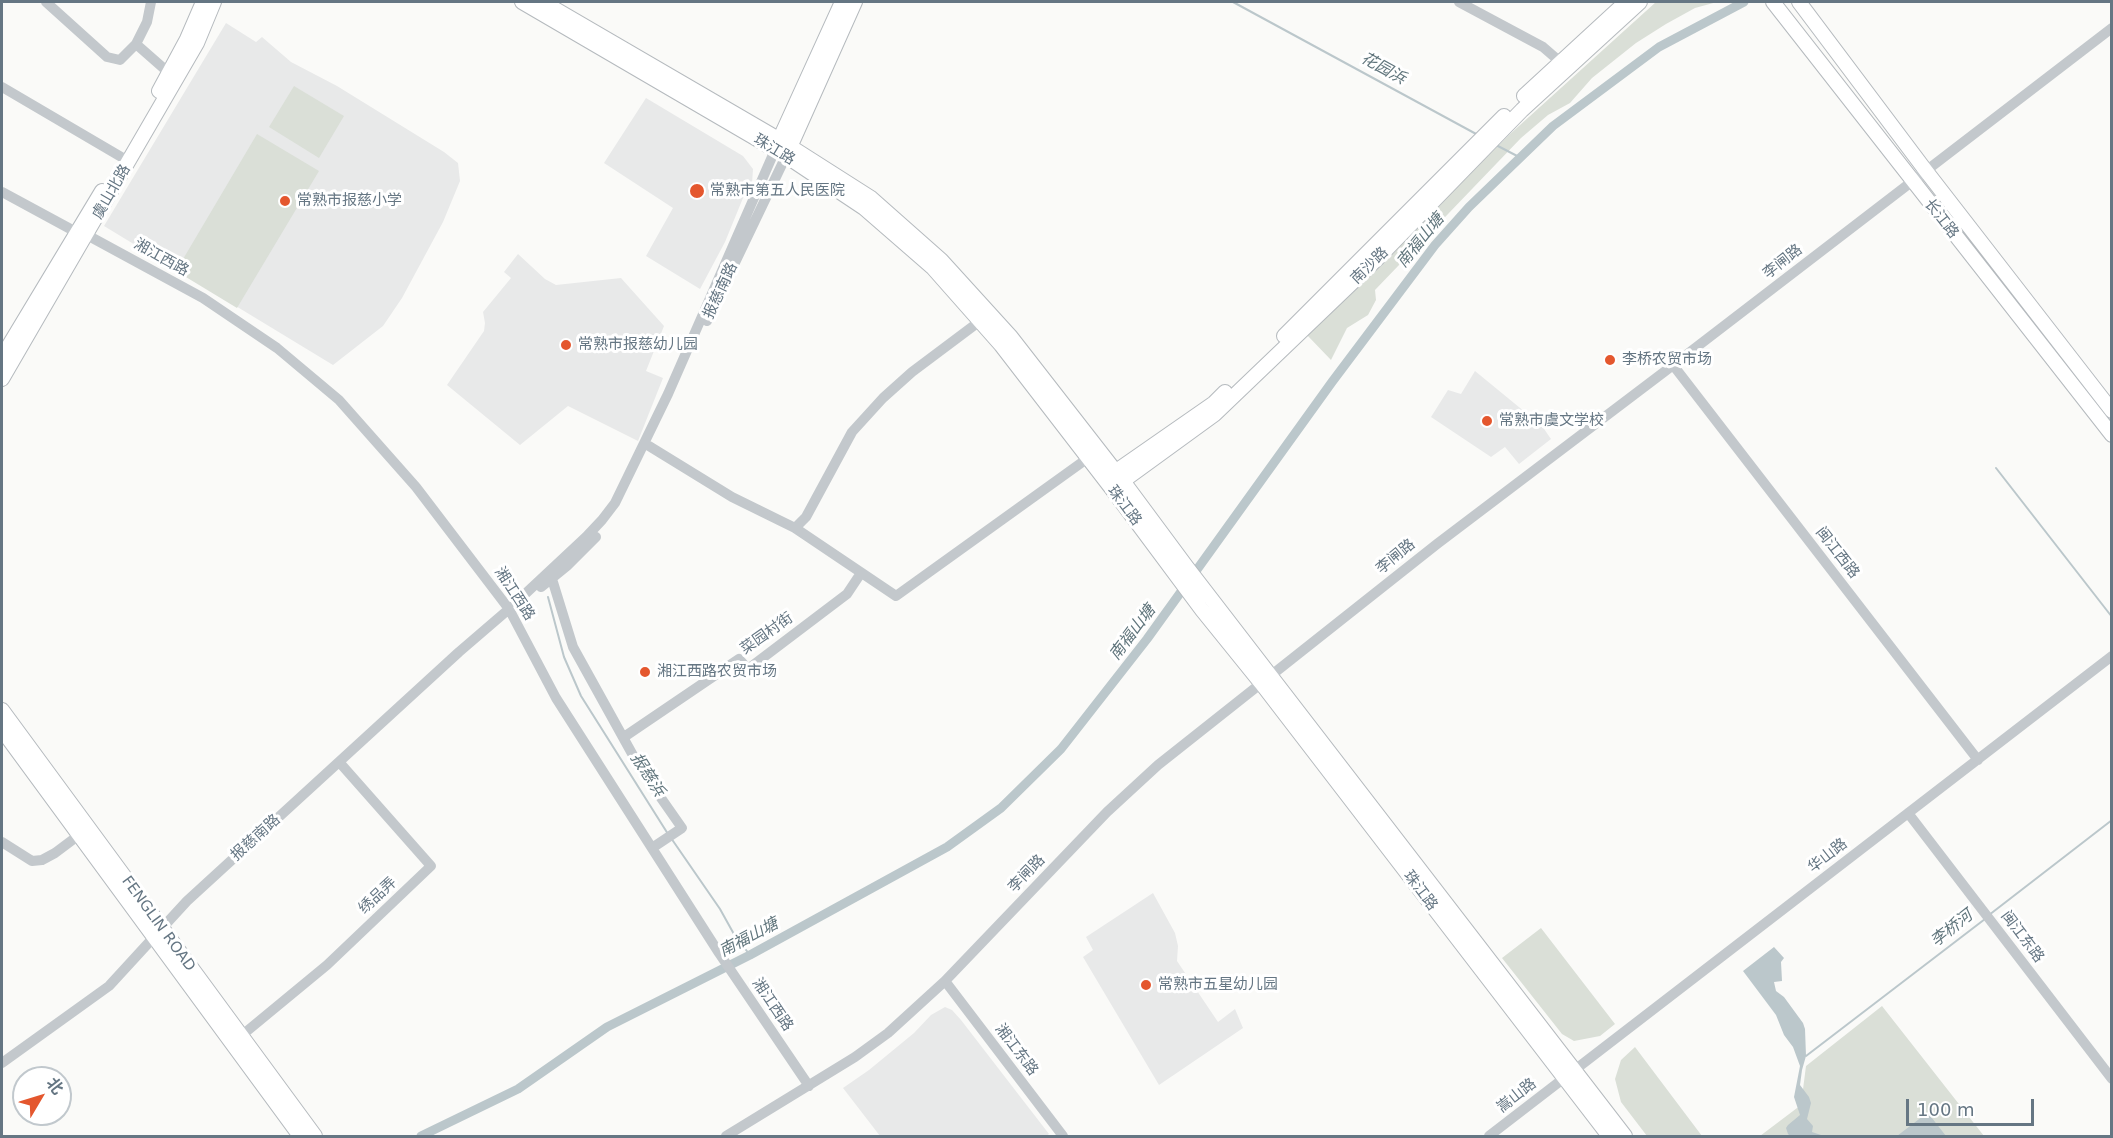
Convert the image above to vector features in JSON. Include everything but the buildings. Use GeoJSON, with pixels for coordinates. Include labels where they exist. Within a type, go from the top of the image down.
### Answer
{"type":"FeatureCollection","features":[{"type":"Feature","properties":{"kind":"main road","name":"虞山北路"},"geometry":{"type":"LineString","coordinates":[[2,379],[188,39],[203,2]]}},
{"type":"Feature","properties":{"kind":"main road","name":"虞山北路"},"geometry":{"type":"LineString","coordinates":[[2,357],[81,234],[197,43],[214,2]]}},
{"type":"Feature","properties":{"kind":"main road","name":"珠江路"},"geometry":{"type":"LineString","coordinates":[[522,2],[871,198],[941,260],[1011,337],[1207,606],[1569,1075],[1625,1137]]}},
{"type":"Feature","properties":{"kind":"main road","name":"珠江路"},"geometry":{"type":"LineString","coordinates":[[543,2],[783,148],[864,208],[933,268],[1001,345],[1088,458],[1114,480]]}},
{"type":"Feature","properties":{"kind":"main road","name":"报慈南路"},"geometry":{"type":"LineString","coordinates":[[783,148],[842,2]]}},
{"type":"Feature","properties":{"kind":"main road","name":"报慈南路"},"geometry":{"type":"LineString","coordinates":[[783,148],[855,2]]}},
{"type":"Feature","properties":{"kind":"main road","name":"南沙路"},"geometry":{"type":"LineString","coordinates":[[1114,480],[1215,414],[1378,258],[1486,141],[1626,2]]}},
{"type":"Feature","properties":{"kind":"main road","name":"南沙路"},"geometry":{"type":"LineString","coordinates":[[1564,64],[1640,2]]}},
{"type":"Feature","properties":{"kind":"main road","name":"长江路"},"geometry":{"type":"LineString","coordinates":[[1773,2],[2112,435]]}},
{"type":"Feature","properties":{"kind":"main road","name":"长江路"},"geometry":{"type":"LineString","coordinates":[[1800,3],[1926,171],[2112,411]]}},
{"type":"Feature","properties":{"kind":"main road","name":"FENGLIN ROAD"},"geometry":{"type":"LineString","coordinates":[[2,710],[83,832]]}},
{"type":"Feature","properties":{"kind":"main road","name":"FENGLIN ROAD"},"geometry":{"type":"LineString","coordinates":[[2,730],[83,832],[158,934],[300,1137]]}},
{"type":"Feature","properties":{"kind":"main road","name":"FENGLIN ROAD"},"geometry":{"type":"LineString","coordinates":[[158,934],[241,1036],[315,1137]]}},
{"type":"Feature","properties":{"kind":"main road","name":"珠江路"},"geometry":{"type":"LineString","coordinates":[[1569,1075],[1609,1137]]}},
{"type":"Feature","properties":{"kind":"street"},"geometry":{"type":"LineString","coordinates":[[46,2],[107,57],[120,60],[136,44],[147,22],[151,2]]}},
{"type":"Feature","properties":{"kind":"street"},"geometry":{"type":"LineString","coordinates":[[1459,2],[1543,47],[1564,64]]}},
{"type":"Feature","properties":{"kind":"street","name":"李闸路"},"geometry":{"type":"LineString","coordinates":[[726,1137],[855,1057],[888,1033],[945,981],[1107,812],[1158,765],[1437,544],[2112,28]]}},
{"type":"Feature","properties":{"kind":"street"},"geometry":{"type":"LineString","coordinates":[[136,44],[169,73]]}},
{"type":"Feature","properties":{"kind":"street"},"geometry":{"type":"LineString","coordinates":[[2,87],[123,158]]}},
{"type":"Feature","properties":{"kind":"street","name":"报慈南路"},"geometry":{"type":"LineString","coordinates":[[509,609],[521,603],[552,579],[592,542],[616,514],[746,236],[783,148]]}},
{"type":"Feature","properties":{"kind":"street","name":"报慈南路"},"geometry":{"type":"LineString","coordinates":[[2,1063],[109,986],[195,893],[586,537],[615,503],[783,148]]}},
{"type":"Feature","properties":{"kind":"street","name":"湘江西路"},"geometry":{"type":"LineString","coordinates":[[2,192],[203,298],[277,348],[339,400],[416,487],[509,609],[556,698],[719,953],[809,1086]]}},
{"type":"Feature","properties":{"kind":"street"},"geometry":{"type":"LineString","coordinates":[[795,528],[806,517],[852,432],[883,398],[912,372],[980,321]]}},
{"type":"Feature","properties":{"kind":"street","name":"闽江西路"},"geometry":{"type":"LineString","coordinates":[[1673,365],[1978,760]]}},
{"type":"Feature","properties":{"kind":"street"},"geometry":{"type":"LineString","coordinates":[[649,446],[732,497],[795,528],[896,596],[1088,458]]}},
{"type":"Feature","properties":{"kind":"street","name":"菜园村街"},"geometry":{"type":"LineString","coordinates":[[624,737],[739,658],[748,669],[847,594],[861,573]]}},
{"type":"Feature","properties":{"kind":"street"},"geometry":{"type":"LineString","coordinates":[[552,579],[573,647],[640,768],[682,828],[652,848]]}},
{"type":"Feature","properties":{"kind":"street","name":"华山路"},"geometry":{"type":"LineString","coordinates":[[1569,1075],[2112,657]]}},
{"type":"Feature","properties":{"kind":"street","name":"绣品弄"},"geometry":{"type":"LineString","coordinates":[[241,1036],[327,965],[431,866],[340,763]]}},
{"type":"Feature","properties":{"kind":"street","name":"闽江东路"},"geometry":{"type":"LineString","coordinates":[[1908,813],[2112,1078]]}},
{"type":"Feature","properties":{"kind":"street"},"geometry":{"type":"LineString","coordinates":[[2,842],[32,861],[42,860],[83,832]]}},
{"type":"Feature","properties":{"kind":"street","name":"湘江东路"},"geometry":{"type":"LineString","coordinates":[[945,981],[1063,1137]]}},
{"type":"Feature","properties":{"kind":"street","name":"嵩山路"},"geometry":{"type":"LineString","coordinates":[[1489,1137],[1569,1075]]}},
{"type":"Feature","properties":{"kind":"shaded area"},"geometry":{"type":"Polygon","coordinates":[[[1656,2],[1717,2],[1695,8],[1636,43],[1592,78],[1570,103],[1548,115],[1521,138],[1375,290],[1376,300],[1368,315],[1347,328],[1331,360],[1307,335],[1509,135],[1656,2]]]}},
{"type":"Feature","properties":{"kind":"shaded area","name":"常熟市报慈小学"},"geometry":{"type":"Polygon","coordinates":[[[226,23],[256,42],[262,37],[291,62],[337,86],[458,163],[460,181],[443,222],[402,298],[383,326],[333,365],[104,226],[226,23]]]}},
{"type":"Feature","properties":{"kind":"shaded area"},"geometry":{"type":"Polygon","coordinates":[[[294,86],[344,116],[319,158],[269,127],[294,86]]]}},
{"type":"Feature","properties":{"kind":"shaded area","name":"常熟市第五人民医院"},"geometry":{"type":"Polygon","coordinates":[[[646,98],[743,156],[753,169],[752,184],[743,198],[725,242],[700,289],[646,256],[673,208],[604,163],[646,98]]]}},
{"type":"Feature","properties":{"kind":"shaded area"},"geometry":{"type":"Polygon","coordinates":[[[257,134],[319,171],[237,308],[176,271],[257,134]]]}},
{"type":"Feature","properties":{"kind":"shaded area","name":"常熟市报慈幼儿园"},"geometry":{"type":"Polygon","coordinates":[[[518,254],[545,279],[556,285],[621,278],[664,326],[646,371],[663,378],[638,441],[568,406],[520,445],[447,385],[484,331],[483,312],[511,278],[504,272],[518,254]]]}},
{"type":"Feature","properties":{"kind":"shaded area","name":"常熟市虞文学校"},"geometry":{"type":"Polygon","coordinates":[[[1475,371],[1542,426],[1551,439],[1519,464],[1505,447],[1491,457],[1431,417],[1448,390],[1461,394],[1475,371]]]}},
{"type":"Feature","properties":{"kind":"shaded area","name":"常熟市五星幼儿园"},"geometry":{"type":"Polygon","coordinates":[[[1153,893],[1175,933],[1178,946],[1177,961],[1218,1022],[1235,1009],[1243,1028],[1159,1085],[1083,957],[1093,950],[1086,937],[1153,893]]]}},
{"type":"Feature","properties":{"kind":"shaded area"},"geometry":{"type":"Polygon","coordinates":[[[1541,928],[1615,1024],[1600,1036],[1574,1041],[1562,1034],[1502,958],[1541,928]]]}},
{"type":"Feature","properties":{"kind":"shaded area"},"geometry":{"type":"Polygon","coordinates":[[[1774,947],[1784,958],[1781,962],[1782,981],[1774,982],[1776,991],[1784,997],[1805,1029],[1806,1056],[1800,1085],[1811,1103],[1807,1119],[1813,1126],[1812,1132],[1824,1136],[1790,1136],[1788,1134],[1786,1128],[1800,1115],[1794,1097],[1800,1066],[1776,1015],[1743,971],[1774,947]]]}},
{"type":"Feature","properties":{"kind":"shaded area"},"geometry":{"type":"Polygon","coordinates":[[[1882,1006],[1984,1136],[1760,1136],[1801,1105],[1806,1066],[1882,1006]]]}},
{"type":"Feature","properties":{"kind":"shaded area"},"geometry":{"type":"Polygon","coordinates":[[[945,1007],[952,1010],[961,1020],[1049,1134],[1046,1136],[880,1136],[843,1088],[914,1033],[931,1015],[945,1007]]]}},
{"type":"Feature","properties":{"kind":"shaded area"},"geometry":{"type":"Polygon","coordinates":[[[1635,1047],[1702,1136],[1647,1136],[1621,1102],[1615,1079],[1621,1060],[1635,1047]]]}},
{"type":"Feature","properties":{"kind":"shaded area"},"geometry":{"type":"Polygon","coordinates":[[[1927,1113],[1946,1136],[1897,1136],[1927,1113]]]}},
{"type":"Feature","properties":{"kind":"waterway","name":"花园浜"},"geometry":{"type":"LineString","coordinates":[[1233,2],[1478,135]]}},
{"type":"Feature","properties":{"kind":"waterway","name":"南福山塘"},"geometry":{"type":"LineString","coordinates":[[421,1136],[518,1089],[607,1027],[750,955],[947,847],[1001,808],[1061,749],[1147,639],[1332,382],[1435,245],[1469,207],[1553,126],[1659,47],[1744,2]]}},
{"type":"Feature","properties":{"kind":"waterway","name":"花园浜"},"geometry":{"type":"LineString","coordinates":[[1496,145],[1521,158]]}},
{"type":"Feature","properties":{"kind":"waterway"},"geometry":{"type":"LineString","coordinates":[[1996,468],[2112,617]]}},
{"type":"Feature","properties":{"kind":"waterway","name":"报慈浜"},"geometry":{"type":"LineString","coordinates":[[548,597],[564,657],[581,696],[668,834]]}},
{"type":"Feature","properties":{"kind":"waterway","name":"李桥河"},"geometry":{"type":"LineString","coordinates":[[1989,915],[2112,820]]}},
{"type":"Feature","properties":{"kind":"waterway","name":"报慈浜"},"geometry":{"type":"LineString","coordinates":[[671,838],[750,955]]}},
{"type":"Feature","properties":{"kind":"waterway","name":"李桥河"},"geometry":{"type":"LineString","coordinates":[[1806,1056],[1985,919]]}},
{"type":"Feature","properties":{"kind":"place","name":"常熟市第五人民医院"},"geometry":{"type":"Point","coordinates":[697,191]}},
{"type":"Feature","properties":{"kind":"place","name":"常熟市报慈小学"},"geometry":{"type":"Point","coordinates":[285,201]}},
{"type":"Feature","properties":{"kind":"place","name":"常熟市报慈幼儿园"},"geometry":{"type":"Point","coordinates":[566,345]}},
{"type":"Feature","properties":{"kind":"place","name":"李桥农贸市场"},"geometry":{"type":"Point","coordinates":[1610,360]}},
{"type":"Feature","properties":{"kind":"place","name":"常熟市虞文学校"},"geometry":{"type":"Point","coordinates":[1487,421]}},
{"type":"Feature","properties":{"kind":"place","name":"湘江西路农贸市场"},"geometry":{"type":"Point","coordinates":[645,672]}},
{"type":"Feature","properties":{"kind":"place","name":"常熟市五星幼儿园"},"geometry":{"type":"Point","coordinates":[1146,985]}}]}
